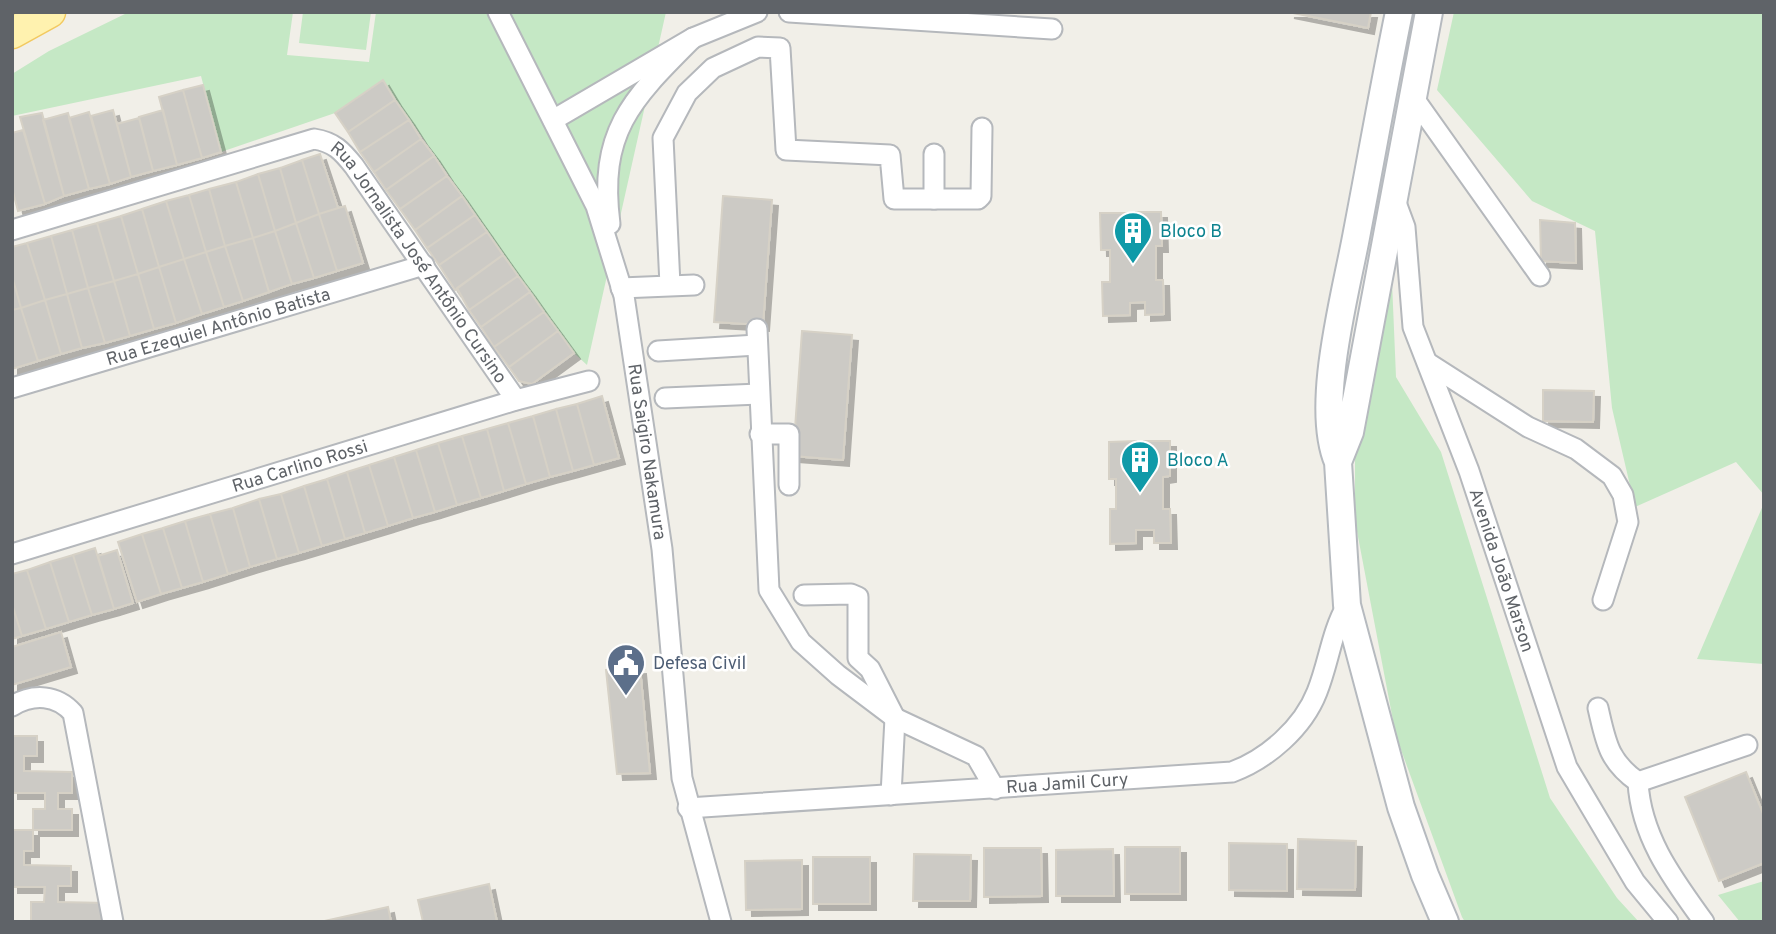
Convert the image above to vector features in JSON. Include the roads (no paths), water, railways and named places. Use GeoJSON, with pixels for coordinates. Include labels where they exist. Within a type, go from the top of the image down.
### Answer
{"type":"FeatureCollection","features":[{"type":"Feature","properties":{"kind":"main road"},"geometry":{"type":"LineString","coordinates":[[12,33],[51,12]]}},
{"type":"Feature","properties":{"kind":"main road"},"geometry":{"type":"LineString","coordinates":[[1399,12],[1338,334],[1329,428],[1331,445],[1338,462],[1342,570],[1347,605],[1401,807],[1424,875],[1445,922]]}},
{"type":"Feature","properties":{"kind":"main road"},"geometry":{"type":"LineString","coordinates":[[1338,462],[1350,432],[1429,12]]}},
{"type":"Feature","properties":{"kind":"street","name":"Rua Saigiro Nakamura"},"geometry":{"type":"LineString","coordinates":[[498,12],[596,206],[621,288],[662,549],[682,778],[688,808],[721,919]]}},
{"type":"Feature","properties":{"kind":"street"},"geometry":{"type":"LineString","coordinates":[[553,120],[693,38],[757,12]]}},
{"type":"Feature","properties":{"kind":"street"},"geometry":{"type":"LineString","coordinates":[[789,12],[1052,29]]}},
{"type":"Feature","properties":{"kind":"street"},"geometry":{"type":"LineString","coordinates":[[615,266],[605,189],[611,148],[626,112],[641,90],[693,38]]}},
{"type":"Feature","properties":{"kind":"street"},"geometry":{"type":"LineString","coordinates":[[670,285],[663,138],[687,93],[713,68],[758,47],[776,45],[783,55],[786,150],[886,153],[890,157],[894,199],[974,200],[981,196],[982,128]]}},
{"type":"Feature","properties":{"kind":"street"},"geometry":{"type":"LineString","coordinates":[[1413,97],[1540,276]]}},
{"type":"Feature","properties":{"kind":"street","name":"Rua Jornalista José Antônio Cursino"},"geometry":{"type":"LineString","coordinates":[[12,230],[314,139],[334,144],[424,265],[516,400]]}},
{"type":"Feature","properties":{"kind":"street"},"geometry":{"type":"LineString","coordinates":[[934,154],[934,200]]}},
{"type":"Feature","properties":{"kind":"street","name":"Avenida João Marson"},"geometry":{"type":"LineString","coordinates":[[1393,196],[1405,227],[1413,327],[1469,471],[1567,767],[1635,883],[1668,922]]}},
{"type":"Feature","properties":{"kind":"street","name":"Rua Ezequiel Antônio Batista"},"geometry":{"type":"LineString","coordinates":[[12,388],[424,265]]}},
{"type":"Feature","properties":{"kind":"street"},"geometry":{"type":"LineString","coordinates":[[621,288],[694,285]]}},
{"type":"Feature","properties":{"kind":"street"},"geometry":{"type":"LineString","coordinates":[[658,351],[757,337],[769,590],[802,642],[838,675],[895,718],[975,756],[995,789]]}},
{"type":"Feature","properties":{"kind":"street"},"geometry":{"type":"LineString","coordinates":[[1428,363],[1528,427],[1576,449],[1612,476],[1623,495],[1628,522],[1603,600]]}},
{"type":"Feature","properties":{"kind":"street","name":"Rua Carlino Rossi"},"geometry":{"type":"LineString","coordinates":[[12,554],[516,400],[589,381]]}},
{"type":"Feature","properties":{"kind":"street"},"geometry":{"type":"LineString","coordinates":[[665,398],[759,394]]}},
{"type":"Feature","properties":{"kind":"street"},"geometry":{"type":"LineString","coordinates":[[760,434],[789,434],[789,485]]}},
{"type":"Feature","properties":{"kind":"street"},"geometry":{"type":"LineString","coordinates":[[804,594],[851,594],[858,597],[858,659],[870,668],[895,718],[891,795]]}},
{"type":"Feature","properties":{"kind":"street","name":"Rua Jamil Cury"},"geometry":{"type":"LineString","coordinates":[[688,808],[1214,774],[1246,766],[1291,732],[1312,704],[1335,627],[1347,605]]}},
{"type":"Feature","properties":{"kind":"street"},"geometry":{"type":"LineString","coordinates":[[12,706],[48,698],[58,700],[73,713],[113,922]]}},
{"type":"Feature","properties":{"kind":"street"},"geometry":{"type":"LineString","coordinates":[[1598,708],[1612,758],[1638,782],[1639,805],[1649,834],[1679,890],[1704,922]]}},
{"type":"Feature","properties":{"kind":"street"},"geometry":{"type":"LineString","coordinates":[[1638,782],[1747,745]]}},
{"type":"Feature","properties":{"kind":"place","name":"Bloco B"},"geometry":{"type":"Point","coordinates":[1133,265]}},
{"type":"Feature","properties":{"kind":"place","name":"Bloco A"},"geometry":{"type":"Point","coordinates":[1140,494]}},
{"type":"Feature","properties":{"kind":"place","name":"Defesa Civil"},"geometry":{"type":"Point","coordinates":[626,697]}}]}
